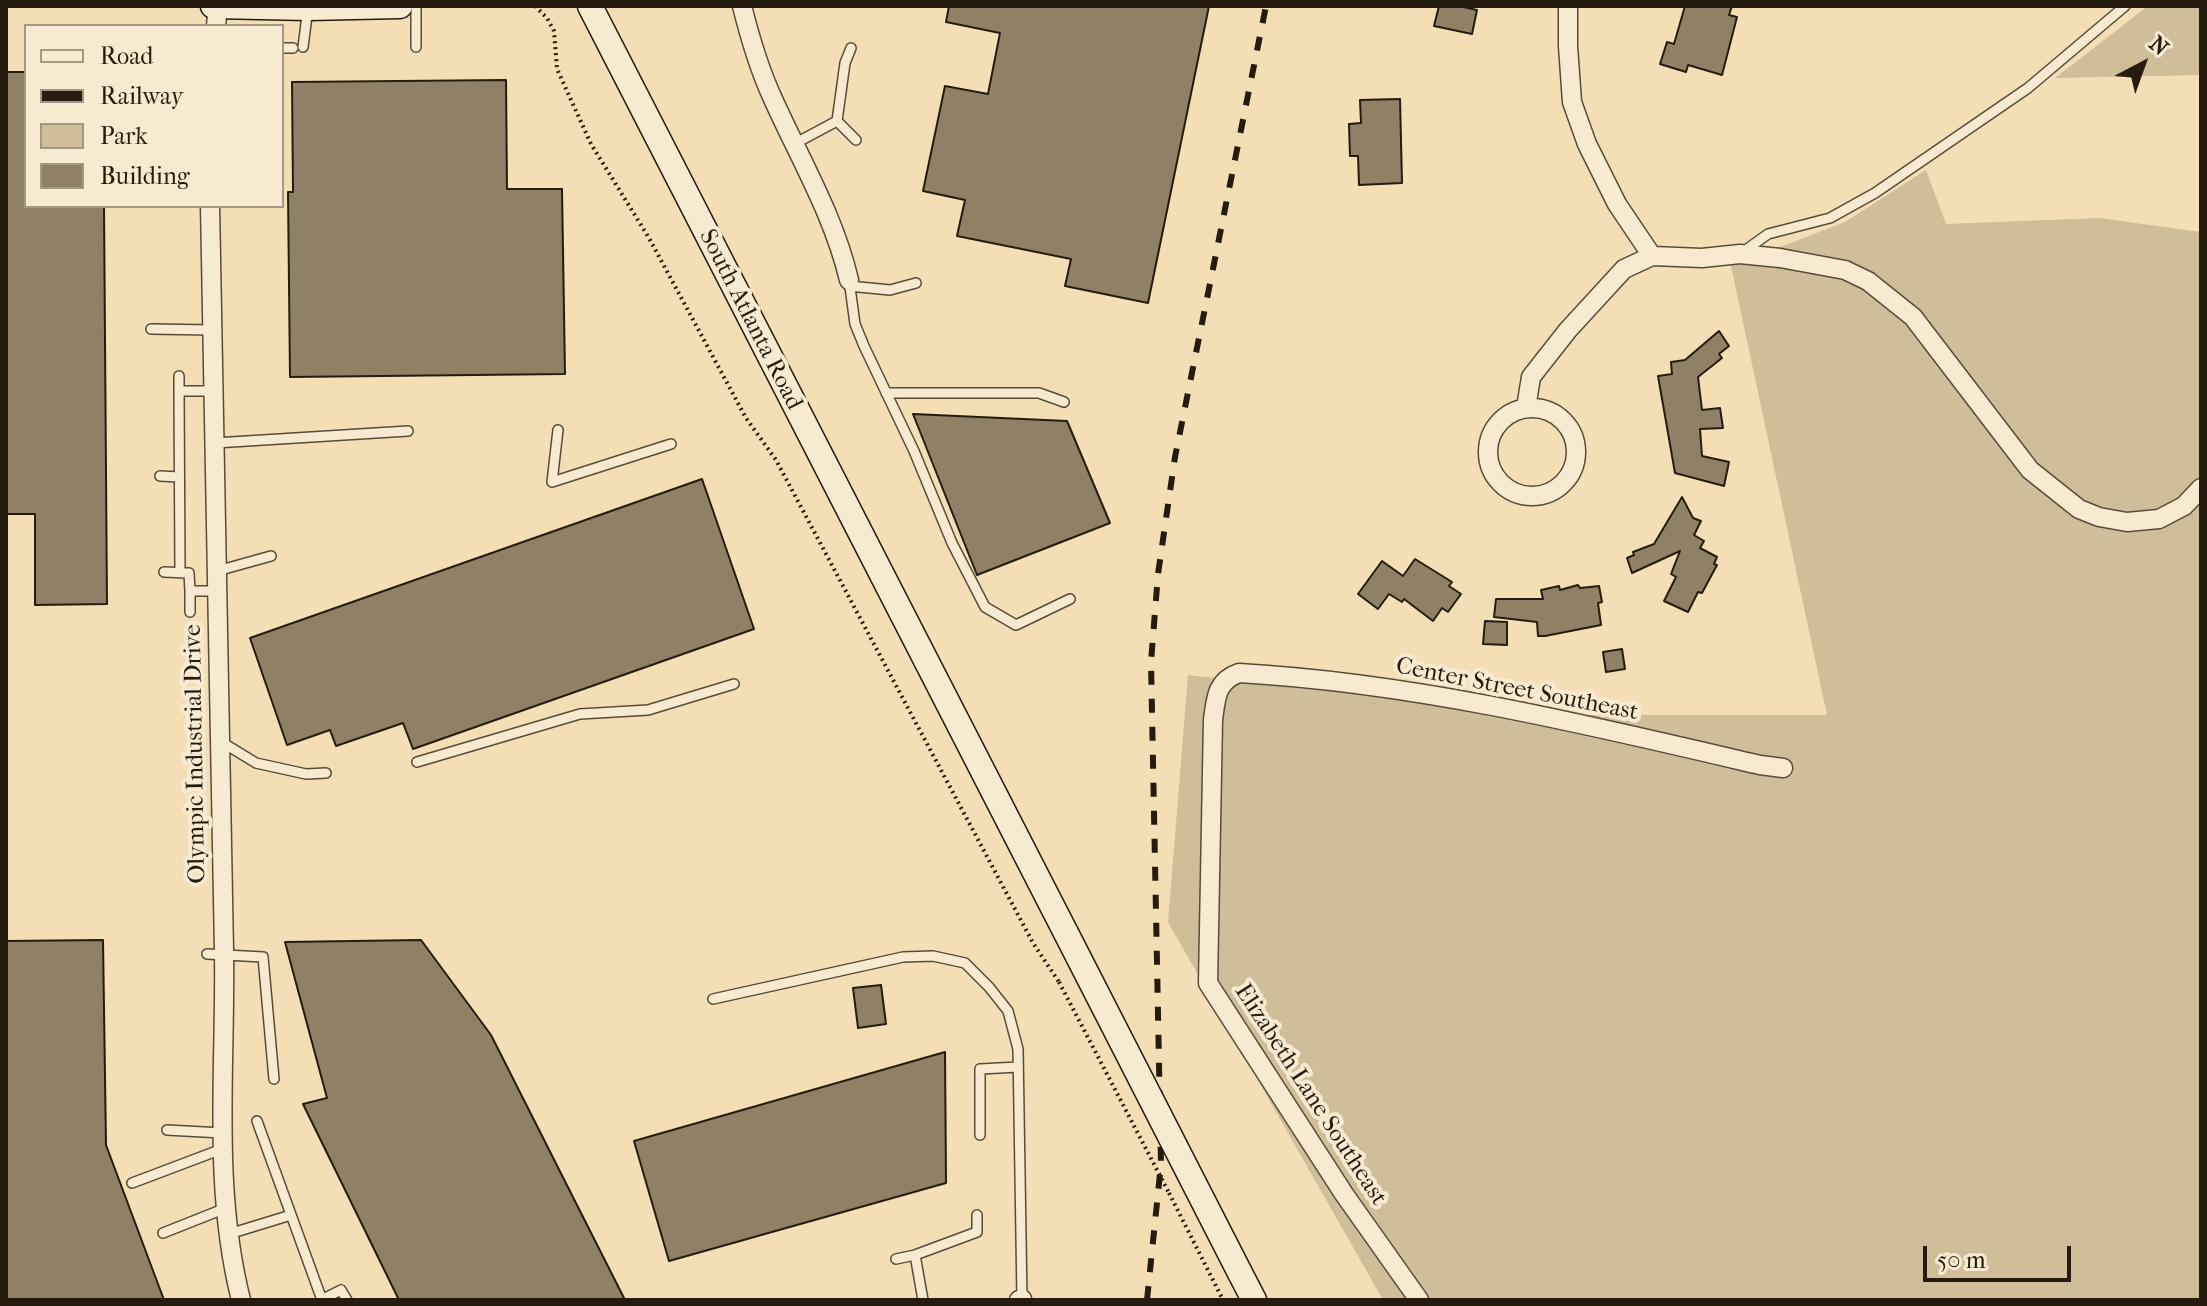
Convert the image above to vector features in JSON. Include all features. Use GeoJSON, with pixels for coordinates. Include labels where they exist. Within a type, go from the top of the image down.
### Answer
{"type":"FeatureCollection","features":[{"type":"Feature","properties":{"kind":"main road"},"geometry":{"type":"LineString","coordinates":[[216,6],[400,6]]}},
{"type":"Feature","properties":{"kind":"main road","name":"South Atlanta Road"},"geometry":{"type":"LineString","coordinates":[[590,6],[773,368],[913,633],[1254,1300]]}},
{"type":"Feature","properties":{"kind":"street"},"geometry":{"type":"LineString","coordinates":[[742,6],[752,47],[830,220],[842,251],[849,283]]}},
{"type":"Feature","properties":{"kind":"street"},"geometry":{"type":"LineString","coordinates":[[1568,6],[1572,102],[1587,144],[1617,204],[1652,256]]}},
{"type":"Feature","properties":{"kind":"street","name":"Olympic Industrial Drive"},"geometry":{"type":"LineString","coordinates":[[210,208],[220,741],[215,955],[226,1208],[232,1263],[241,1300]]}},
{"type":"Feature","properties":{"kind":"street"},"geometry":{"type":"LineString","coordinates":[[1526,408],[1531,377],[1568,330],[1624,269],[1652,256],[1702,258],[1740,254],[1845,270],[1868,281],[1913,317],[2030,470],[2079,509],[2099,517],[2127,522],[2159,519],[2184,506],[2201,488]]}},
{"type":"Feature","properties":{"kind":"street"},"geometry":{"type":"LineString","coordinates":[[1526,408],[1541,408],[1561,418],[1574,437],[1577,455],[1571,474],[1560,486],[1535,496],[1514,492],[1499,480],[1488,455],[1491,436],[1497,424],[1526,408]]}},
{"type":"Feature","properties":{"kind":"street","name":"Center Street Southeast"},"geometry":{"type":"LineString","coordinates":[[1239,673],[1340,682],[1545,715],[1783,768]]}},
{"type":"Feature","properties":{"kind":"street","name":"Elizabeth Lane Southeast"},"geometry":{"type":"LineString","coordinates":[[1239,673],[1222,683],[1217,693],[1213,720],[1208,983],[1344,1194],[1419,1300]]}},
{"type":"Feature","properties":{"kind":"lane"},"geometry":{"type":"LineString","coordinates":[[416,6],[416,47]]}},
{"type":"Feature","properties":{"kind":"lane"},"geometry":{"type":"LineString","coordinates":[[1740,254],[1768,234],[1830,218],[1875,193],[2028,88],[2125,6]]}},
{"type":"Feature","properties":{"kind":"lane"},"geometry":{"type":"LineString","coordinates":[[292,48],[308,8]]}},
{"type":"Feature","properties":{"kind":"lane"},"geometry":{"type":"LineString","coordinates":[[837,121],[845,63],[851,48]]}},
{"type":"Feature","properties":{"kind":"lane"},"geometry":{"type":"LineString","coordinates":[[794,144],[837,121]]}},
{"type":"Feature","properties":{"kind":"lane"},"geometry":{"type":"LineString","coordinates":[[837,121],[856,140]]}},
{"type":"Feature","properties":{"kind":"lane"},"geometry":{"type":"LineString","coordinates":[[916,283],[890,290],[849,283],[855,324],[914,451],[952,543],[985,607],[1016,625],[1070,599]]}},
{"type":"Feature","properties":{"kind":"lane"},"geometry":{"type":"LineString","coordinates":[[151,329],[213,330]]}},
{"type":"Feature","properties":{"kind":"lane"},"geometry":{"type":"LineString","coordinates":[[179,376],[180,573]]}},
{"type":"Feature","properties":{"kind":"lane"},"geometry":{"type":"LineString","coordinates":[[179,391],[214,391]]}},
{"type":"Feature","properties":{"kind":"lane"},"geometry":{"type":"LineString","coordinates":[[886,393],[1039,393],[1064,402]]}},
{"type":"Feature","properties":{"kind":"lane"},"geometry":{"type":"LineString","coordinates":[[558,430],[552,482],[671,444]]}},
{"type":"Feature","properties":{"kind":"lane"},"geometry":{"type":"LineString","coordinates":[[215,443],[408,431]]}},
{"type":"Feature","properties":{"kind":"lane"},"geometry":{"type":"LineString","coordinates":[[160,476],[179,477]]}},
{"type":"Feature","properties":{"kind":"lane"},"geometry":{"type":"LineString","coordinates":[[217,571],[271,556]]}},
{"type":"Feature","properties":{"kind":"lane"},"geometry":{"type":"LineString","coordinates":[[164,572],[189,573],[190,612]]}},
{"type":"Feature","properties":{"kind":"lane"},"geometry":{"type":"LineString","coordinates":[[190,591],[218,591]]}},
{"type":"Feature","properties":{"kind":"lane"},"geometry":{"type":"LineString","coordinates":[[417,762],[580,714],[648,710],[734,684]]}},
{"type":"Feature","properties":{"kind":"lane"},"geometry":{"type":"LineString","coordinates":[[220,741],[256,763],[306,774],[326,773]]}},
{"type":"Feature","properties":{"kind":"lane"},"geometry":{"type":"LineString","coordinates":[[215,955],[263,957],[274,1079]]}},
{"type":"Feature","properties":{"kind":"lane"},"geometry":{"type":"LineString","coordinates":[[713,999],[903,957],[933,956],[965,963],[1008,1011],[1018,1049],[1021,1300]]}},
{"type":"Feature","properties":{"kind":"lane"},"geometry":{"type":"LineString","coordinates":[[980,1135],[980,1069],[1018,1067]]}},
{"type":"Feature","properties":{"kind":"lane"},"geometry":{"type":"LineString","coordinates":[[257,1121],[322,1300],[341,1290],[347,1300]]}},
{"type":"Feature","properties":{"kind":"lane"},"geometry":{"type":"LineString","coordinates":[[167,1130],[222,1141]]}},
{"type":"Feature","properties":{"kind":"lane"},"geometry":{"type":"LineString","coordinates":[[132,1183],[222,1141]]}},
{"type":"Feature","properties":{"kind":"lane"},"geometry":{"type":"LineString","coordinates":[[163,1233],[226,1208]]}},
{"type":"Feature","properties":{"kind":"lane"},"geometry":{"type":"LineString","coordinates":[[229,1234],[291,1215]]}},
{"type":"Feature","properties":{"kind":"lane"},"geometry":{"type":"LineString","coordinates":[[896,1259],[977,1232],[977,1215]]}},
{"type":"Feature","properties":{"kind":"lane"},"geometry":{"type":"LineString","coordinates":[[915,1255],[923,1300]]}},
{"type":"Feature","properties":{"kind":"path"},"geometry":{"type":"LineString","coordinates":[[535,6],[554,31],[557,69],[591,144],[649,238],[746,418],[776,460],[1033,943],[1059,982],[1223,1300]]}},
{"type":"Feature","properties":{"kind":"green space"},"geometry":{"type":"Polygon","coordinates":[[[2148,6],[2201,6],[2201,75],[2055,78],[2148,6]]]}},
{"type":"Feature","properties":{"kind":"green space"},"geometry":{"type":"Polygon","coordinates":[[[1926,170],[1946,224],[2099,218],[2201,232],[2201,1300],[1383,1300],[1168,922],[1188,675],[1546,715],[1827,715],[1731,266],[1845,222],[1926,170]]]}},
{"type":"Feature","properties":{"kind":"building"},"geometry":{"type":"Polygon","coordinates":[[[949,6],[1209,6],[1148,303],[1065,286],[1071,259],[957,236],[965,200],[923,191],[945,86],[988,94],[1000,33],[946,22],[949,6]]]}},
{"type":"Feature","properties":{"kind":"building"},"geometry":{"type":"Polygon","coordinates":[[[1439,6],[1477,10],[1472,34],[1434,26],[1439,6]]]}},
{"type":"Feature","properties":{"kind":"building"},"geometry":{"type":"Polygon","coordinates":[[[1685,6],[1732,6],[1729,15],[1737,17],[1722,75],[1688,65],[1686,72],[1660,64],[1667,42],[1674,44],[1685,6]]]}},
{"type":"Feature","properties":{"kind":"building"},"geometry":{"type":"Polygon","coordinates":[[[6,72],[24,72],[24,208],[104,208],[107,604],[35,605],[35,514],[6,514],[6,72]]]}},
{"type":"Feature","properties":{"kind":"building"},"geometry":{"type":"Polygon","coordinates":[[[506,80],[507,189],[562,189],[565,374],[290,377],[288,192],[293,192],[292,82],[506,80]]]}},
{"type":"Feature","properties":{"kind":"building"},"geometry":{"type":"Polygon","coordinates":[[[1400,99],[1402,183],[1359,185],[1358,156],[1350,156],[1349,124],[1361,123],[1360,100],[1400,99]]]}},
{"type":"Feature","properties":{"kind":"building"},"geometry":{"type":"Polygon","coordinates":[[[1719,331],[1729,346],[1719,354],[1722,358],[1698,377],[1702,410],[1720,408],[1723,428],[1700,429],[1702,456],[1729,462],[1724,486],[1675,473],[1658,376],[1672,374],[1671,362],[1685,360],[1719,331]]]}},
{"type":"Feature","properties":{"kind":"building"},"geometry":{"type":"Polygon","coordinates":[[[913,414],[1067,421],[1110,523],[977,575],[913,414]]]}},
{"type":"Feature","properties":{"kind":"building"},"geometry":{"type":"Polygon","coordinates":[[[702,479],[754,629],[413,749],[403,723],[336,746],[330,730],[287,745],[250,638],[702,479]]]}},
{"type":"Feature","properties":{"kind":"building"},"geometry":{"type":"Polygon","coordinates":[[[1682,497],[1693,518],[1701,521],[1694,535],[1704,541],[1700,548],[1717,557],[1714,564],[1717,565],[1688,612],[1664,601],[1676,577],[1671,574],[1680,551],[1632,573],[1627,558],[1634,555],[1633,552],[1654,544],[1682,497]]]}},
{"type":"Feature","properties":{"kind":"building"},"geometry":{"type":"Polygon","coordinates":[[[1415,559],[1452,582],[1449,586],[1461,594],[1448,612],[1442,608],[1433,621],[1404,599],[1402,602],[1389,594],[1378,609],[1358,594],[1382,561],[1403,576],[1415,559]]]}},
{"type":"Feature","properties":{"kind":"building"},"geometry":{"type":"Polygon","coordinates":[[[1578,585],[1580,588],[1599,586],[1601,625],[1538,636],[1537,622],[1494,617],[1496,599],[1543,599],[1541,590],[1559,586],[1560,590],[1578,585]]]}},
{"type":"Feature","properties":{"kind":"building"},"geometry":{"type":"Polygon","coordinates":[[[1485,621],[1507,622],[1507,645],[1483,644],[1485,621]]]}},
{"type":"Feature","properties":{"kind":"building"},"geometry":{"type":"Polygon","coordinates":[[[1622,649],[1625,669],[1606,672],[1603,652],[1622,649]]]}},
{"type":"Feature","properties":{"kind":"building"},"geometry":{"type":"Polygon","coordinates":[[[103,940],[106,1145],[164,1300],[6,1300],[6,941],[103,940]]]}},
{"type":"Feature","properties":{"kind":"building"},"geometry":{"type":"Polygon","coordinates":[[[421,940],[491,1035],[625,1300],[399,1300],[303,1104],[327,1098],[285,942],[421,940]]]}},
{"type":"Feature","properties":{"kind":"building"},"geometry":{"type":"Polygon","coordinates":[[[881,985],[886,1024],[858,1028],[853,988],[881,985]]]}},
{"type":"Feature","properties":{"kind":"building"},"geometry":{"type":"Polygon","coordinates":[[[945,1052],[946,1183],[669,1261],[634,1141],[945,1052]]]}},
{"type":"Feature","properties":{"kind":"railway"},"geometry":{"type":"LineString","coordinates":[[1147,1300],[1161,1164],[1151,662],[1158,574],[1175,457],[1266,6]]}}]}
